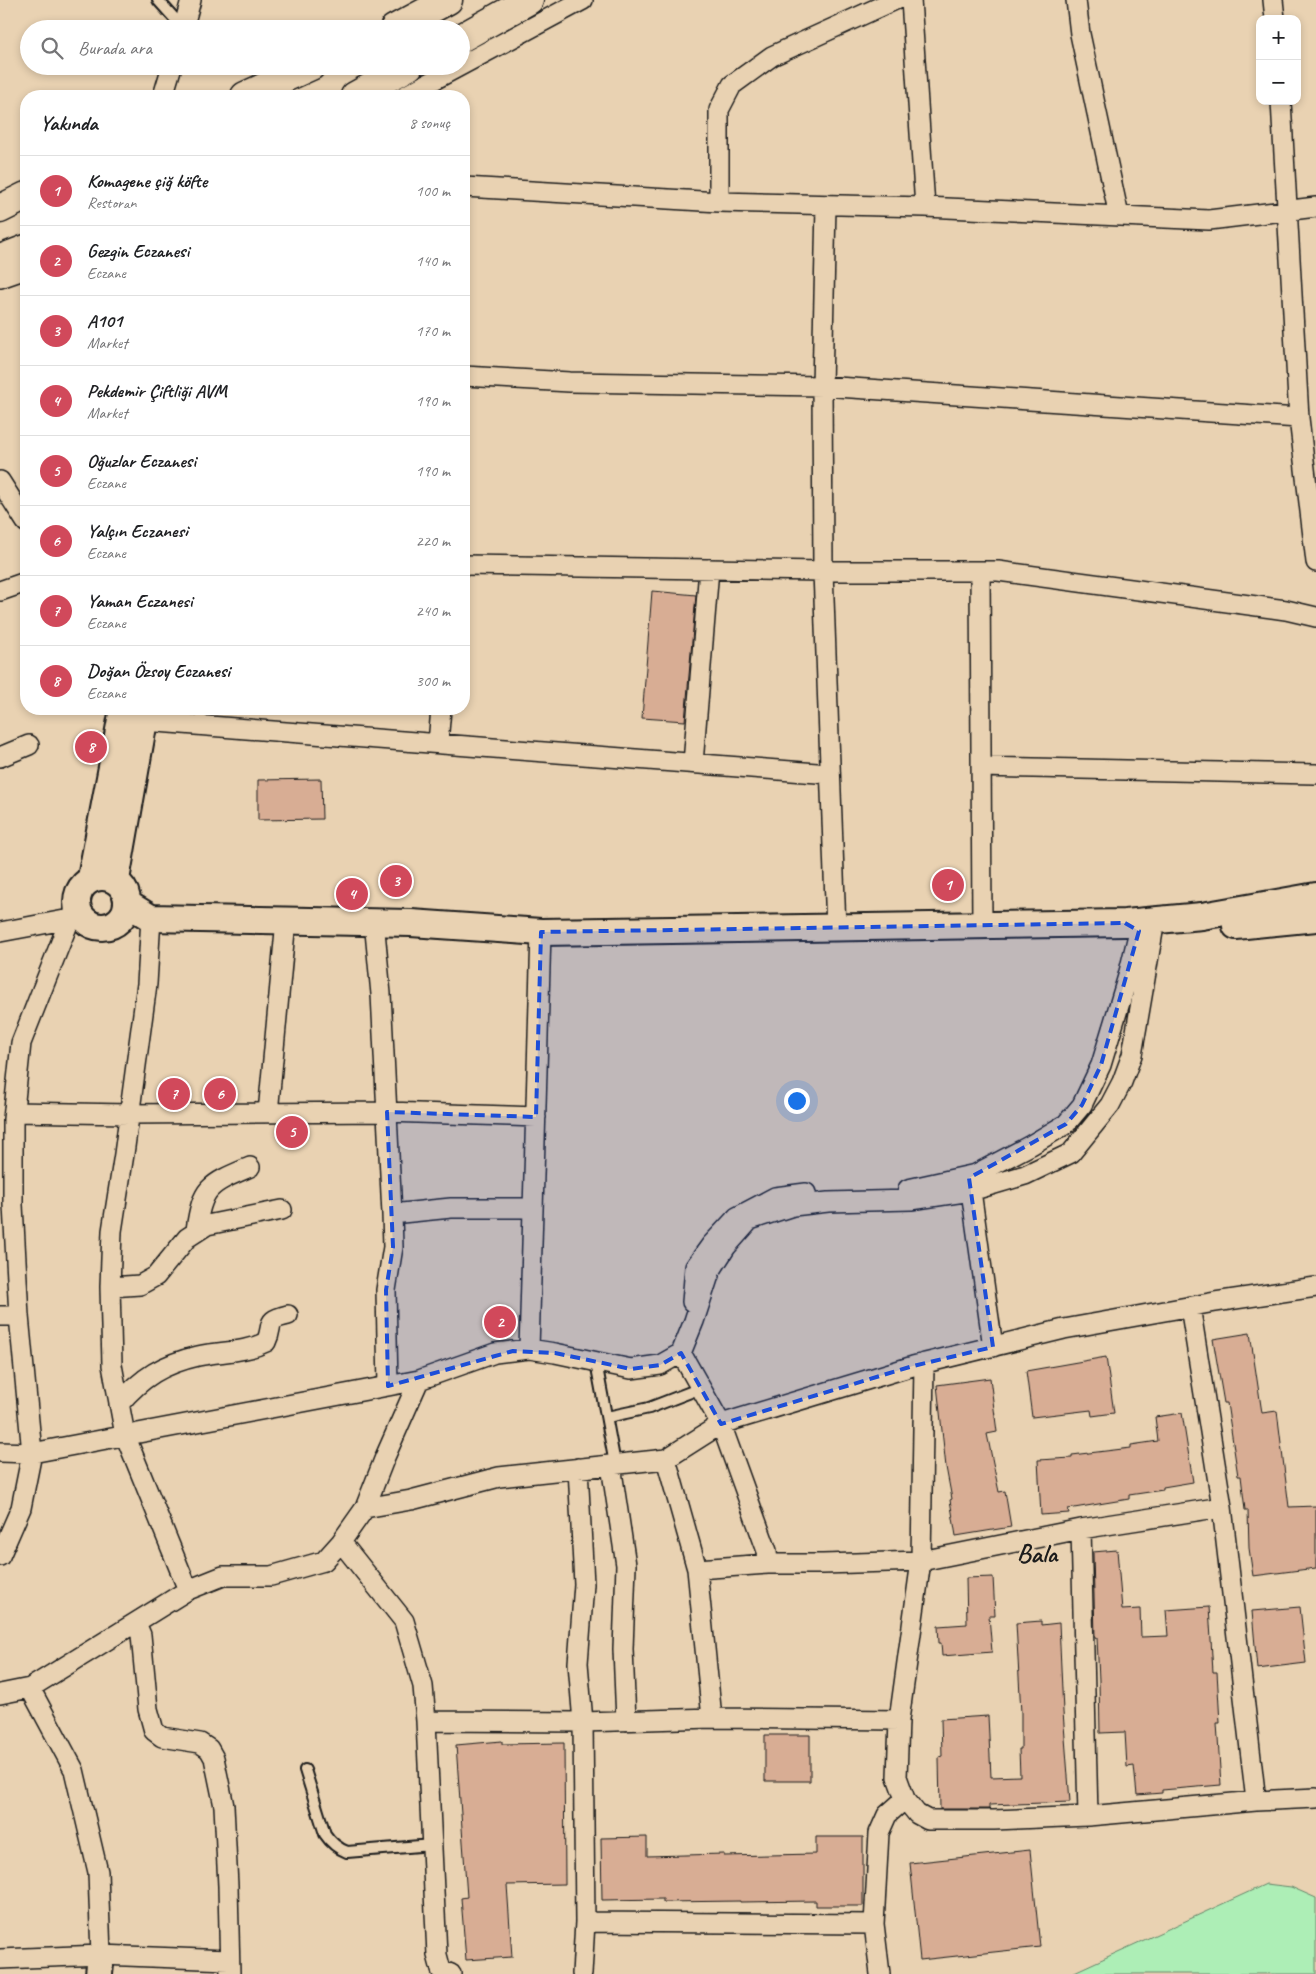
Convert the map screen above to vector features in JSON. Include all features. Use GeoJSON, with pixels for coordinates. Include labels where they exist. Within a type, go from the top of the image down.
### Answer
{"type":"FeatureCollection","features":[{"type":"Feature","properties":{"kind":"highway"},"geometry":{"type":"LineString","coordinates":[[470,33],[529,0]]}},
{"type":"Feature","properties":{"kind":"highway"},"geometry":{"type":"LineString","coordinates":[[408,20],[433,4]]}},
{"type":"Feature","properties":{"kind":"highway"},"geometry":{"type":"LineString","coordinates":[[258,90],[291,75]]}},
{"type":"Feature","properties":{"kind":"highway"},"geometry":{"type":"LineString","coordinates":[[366,90],[393,75]]}},
{"type":"Feature","properties":{"kind":"highway"},"geometry":{"type":"LineString","coordinates":[[0,209],[20,199]]}},
{"type":"Feature","properties":{"kind":"highway"},"geometry":{"type":"LineString","coordinates":[[0,259],[20,251]]}},
{"type":"Feature","properties":{"kind":"street"},"geometry":{"type":"LineString","coordinates":[[185,20],[191,0]]}},
{"type":"Feature","properties":{"kind":"street"},"geometry":{"type":"LineString","coordinates":[[470,66],[583,0]]}},
{"type":"Feature","properties":{"kind":"street"},"geometry":{"type":"LineString","coordinates":[[719,202],[719,110],[732,85],[772,56],[895,0]]}},
{"type":"Feature","properties":{"kind":"street"},"geometry":{"type":"LineString","coordinates":[[911,0],[925,207]]}},
{"type":"Feature","properties":{"kind":"street"},"geometry":{"type":"LineString","coordinates":[[1076,0],[1080,34],[1119,216]]}},
{"type":"Feature","properties":{"kind":"street"},"geometry":{"type":"LineString","coordinates":[[1274,0],[1275,15]]}},
{"type":"Feature","properties":{"kind":"street"},"geometry":{"type":"LineString","coordinates":[[166,90],[170,75]]}},
{"type":"Feature","properties":{"kind":"street"},"geometry":{"type":"LineString","coordinates":[[431,89],[455,75]]}},
{"type":"Feature","properties":{"kind":"street"},"geometry":{"type":"LineString","coordinates":[[1281,105],[1299,418],[1316,562]]}},
{"type":"Feature","properties":{"kind":"street"},"geometry":{"type":"LineString","coordinates":[[470,187],[719,202],[925,207],[1210,220],[1316,207]]}},
{"type":"Feature","properties":{"kind":"street"},"geometry":{"type":"LineString","coordinates":[[826,206],[822,386],[823,571],[836,929]]}},
{"type":"Feature","properties":{"kind":"street"},"geometry":{"type":"LineString","coordinates":[[0,278],[20,271]]}},
{"type":"Feature","properties":{"kind":"street"},"geometry":{"type":"LineString","coordinates":[[470,376],[570,382],[822,386],[1299,418]]}},
{"type":"Feature","properties":{"kind":"street"},"geometry":{"type":"LineString","coordinates":[[0,482],[20,513]]}},
{"type":"Feature","properties":{"kind":"street"},"geometry":{"type":"LineString","coordinates":[[470,565],[823,571],[998,571],[1276,609],[1316,617]]}},
{"type":"Feature","properties":{"kind":"street"},"geometry":{"type":"LineString","coordinates":[[693,763],[710,569]]}},
{"type":"Feature","properties":{"kind":"street"},"geometry":{"type":"LineString","coordinates":[[980,571],[982,926]]}},
{"type":"Feature","properties":{"kind":"street"},"geometry":{"type":"LineString","coordinates":[[0,591],[20,584]]}},
{"type":"Feature","properties":{"kind":"street"},"geometry":{"type":"LineString","coordinates":[[104,879],[138,715]]}},
{"type":"Feature","properties":{"kind":"street"},"geometry":{"type":"LineString","coordinates":[[158,715],[438,743],[830,774]]}},
{"type":"Feature","properties":{"kind":"street"},"geometry":{"type":"LineString","coordinates":[[438,743],[440,715]]}},
{"type":"Feature","properties":{"kind":"street"},"geometry":{"type":"LineString","coordinates":[[0,757],[29,746]]}},
{"type":"Feature","properties":{"kind":"street"},"geometry":{"type":"LineString","coordinates":[[981,767],[1316,774]]}},
{"type":"Feature","properties":{"kind":"street"},"geometry":{"type":"LineString","coordinates":[[0,932],[74,914],[90,924],[105,927],[119,921],[125,914],[128,904],[127,895],[123,886],[104,879],[82,886],[77,897],[74,914],[21,1043],[6,1165],[12,1205],[8,1252],[19,1316],[32,1453],[21,1508],[0,1556]]}},
{"type":"Feature","properties":{"kind":"street"},"geometry":{"type":"LineString","coordinates":[[1143,926],[1316,896]]}},
{"type":"Feature","properties":{"kind":"street"},"geometry":{"type":"LineString","coordinates":[[128,904],[151,918],[374,921],[541,932],[982,926],[1143,926],[1316,918]]}},
{"type":"Feature","properties":{"kind":"street"},"geometry":{"type":"LineString","coordinates":[[151,918],[147,984],[112,1231],[110,1287],[112,1366],[125,1436],[188,1590]]}},
{"type":"Feature","properties":{"kind":"street"},"geometry":{"type":"LineString","coordinates":[[268,1113],[286,920]]}},
{"type":"Feature","properties":{"kind":"street"},"geometry":{"type":"LineString","coordinates":[[374,921],[381,994],[393,1247],[386,1290],[388,1386]]}},
{"type":"Feature","properties":{"kind":"street"},"geometry":{"type":"LineString","coordinates":[[0,1452],[32,1453],[419,1380],[495,1354],[529,1349],[631,1369],[660,1365],[681,1353],[710,1272],[726,1247],[750,1220],[793,1206],[828,1202],[911,1200],[971,1191],[1025,1175],[1071,1153],[1110,1105],[1122,1082],[1132,1055],[1144,980],[1143,926]]}},
{"type":"Feature","properties":{"kind":"street"},"geometry":{"type":"LineString","coordinates":[[694,1321],[691,1298],[696,1268],[711,1245],[737,1218],[775,1197],[824,1191],[908,1189],[958,1179],[976,1174],[1066,1124],[1082,1106],[1101,1065],[1143,926]]}},
{"type":"Feature","properties":{"kind":"street"},"geometry":{"type":"LineString","coordinates":[[529,1349],[541,932]]}},
{"type":"Feature","properties":{"kind":"street"},"geometry":{"type":"LineString","coordinates":[[14,1112],[128,1114],[387,1112],[536,1117]]}},
{"type":"Feature","properties":{"kind":"street"},"geometry":{"type":"LineString","coordinates":[[196,1230],[199,1209],[207,1191],[222,1179],[250,1167]]}},
{"type":"Feature","properties":{"kind":"street"},"geometry":{"type":"LineString","coordinates":[[971,1191],[993,1347]]}},
{"type":"Feature","properties":{"kind":"street"},"geometry":{"type":"LineString","coordinates":[[392,1214],[451,1208],[533,1208]]}},
{"type":"Feature","properties":{"kind":"street"},"geometry":{"type":"LineString","coordinates":[[110,1287],[140,1285],[156,1276],[164,1269],[177,1248],[196,1230],[206,1225],[282,1210]]}},
{"type":"Feature","properties":{"kind":"street"},"geometry":{"type":"LineString","coordinates":[[365,1508],[411,1500],[499,1477],[666,1459],[721,1424],[924,1363],[1064,1329],[1190,1306],[1316,1287]]}},
{"type":"Feature","properties":{"kind":"street"},"geometry":{"type":"LineString","coordinates":[[1190,1306],[1222,1506],[1256,1802]]}},
{"type":"Feature","properties":{"kind":"street"},"geometry":{"type":"LineString","coordinates":[[119,1404],[134,1386],[148,1375],[198,1356],[254,1348],[266,1342],[270,1335],[270,1323],[274,1319],[288,1315]]}},
{"type":"Feature","properties":{"kind":"street"},"geometry":{"type":"LineString","coordinates":[[0,1316],[19,1316]]}},
{"type":"Feature","properties":{"kind":"street"},"geometry":{"type":"LineString","coordinates":[[681,1353],[721,1424],[767,1552],[768,1564]]}},
{"type":"Feature","properties":{"kind":"street"},"geometry":{"type":"LineString","coordinates":[[924,1363],[921,1561],[899,1720],[897,1777],[905,1799],[917,1814],[928,1820],[994,1820],[1088,1816],[1316,1798]]}},
{"type":"Feature","properties":{"kind":"street"},"geometry":{"type":"LineString","coordinates":[[0,1694],[30,1688],[188,1590],[224,1576],[270,1576],[324,1561],[342,1542],[365,1508],[385,1456],[419,1380]]}},
{"type":"Feature","properties":{"kind":"street"},"geometry":{"type":"LineString","coordinates":[[666,1459],[697,1569],[712,1718]]}},
{"type":"Feature","properties":{"kind":"street"},"geometry":{"type":"LineString","coordinates":[[613,1465],[626,1565],[623,1649],[626,1721]]}},
{"type":"Feature","properties":{"kind":"street"},"geometry":{"type":"LineString","coordinates":[[578,1468],[584,1584],[578,1663],[583,1722],[585,1922],[582,1974]]}},
{"type":"Feature","properties":{"kind":"street"},"geometry":{"type":"LineString","coordinates":[[697,1569],[768,1564],[921,1561],[1081,1529],[1222,1506]]}},
{"type":"Feature","properties":{"kind":"street"},"geometry":{"type":"LineString","coordinates":[[1081,1529],[1088,1816]]}},
{"type":"Feature","properties":{"kind":"street"},"geometry":{"type":"LineString","coordinates":[[342,1542],[404,1620],[423,1686],[437,1955],[441,1970],[451,1974]]}},
{"type":"Feature","properties":{"kind":"street"},"geometry":{"type":"LineString","coordinates":[[0,1959],[100,1965],[229,1967],[228,1886],[224,1806],[214,1758],[209,1749],[200,1743],[162,1737],[154,1732],[148,1709],[141,1635],[136,1623]]}},
{"type":"Feature","properties":{"kind":"street"},"geometry":{"type":"LineString","coordinates":[[30,1688],[74,1770],[98,1872],[100,1965]]}},
{"type":"Feature","properties":{"kind":"street"},"geometry":{"type":"LineString","coordinates":[[426,1721],[583,1722],[712,1718],[899,1720]]}},
{"type":"Feature","properties":{"kind":"street"},"geometry":{"type":"LineString","coordinates":[[880,1974],[874,1924],[880,1833],[887,1815],[905,1799]]}},
{"type":"Feature","properties":{"kind":"street"},"geometry":{"type":"LineString","coordinates":[[585,1922],[874,1924]]}},
{"type":"Feature","properties":{"kind":"lane"},"geometry":{"type":"LineString","coordinates":[[158,0],[175,20]]}},
{"type":"Feature","properties":{"kind":"lane"},"geometry":{"type":"LineString","coordinates":[[596,1362],[607,1417],[613,1465]]}},
{"type":"Feature","properties":{"kind":"lane"},"geometry":{"type":"LineString","coordinates":[[607,1417],[649,1408],[701,1388]]}},
{"type":"Feature","properties":{"kind":"lane"},"geometry":{"type":"LineString","coordinates":[[305,1770],[325,1834],[340,1850],[347,1852],[432,1846]]}},
{"type":"Feature","properties":{"kind":"highlighted area"},"geometry":{"type":"Polygon","coordinates":[[[1125,923],[1139,931],[1101,1065],[1082,1105],[1066,1124],[969,1178],[993,1347],[913,1366],[721,1424],[681,1353],[660,1365],[631,1369],[555,1353],[513,1351],[388,1386],[386,1290],[393,1247],[387,1112],[536,1117],[541,932],[1125,923]]]}},
{"type":"Feature","properties":{"kind":"green space"},"geometry":{"type":"Polygon","coordinates":[[[1266,1884],[1291,1887],[1316,1898],[1316,1974],[1070,1974],[1266,1884]]]}},
{"type":"Feature","properties":{"kind":"building"},"geometry":{"type":"Polygon","coordinates":[[[652,591],[696,595],[685,721],[642,718],[652,591]]]}},
{"type":"Feature","properties":{"kind":"building"},"geometry":{"type":"Polygon","coordinates":[[[321,779],[322,819],[258,820],[258,780],[321,779]]]}},
{"type":"Feature","properties":{"kind":"building"},"geometry":{"type":"Polygon","coordinates":[[[1250,1333],[1262,1413],[1277,1411],[1289,1507],[1316,1506],[1316,1568],[1253,1576],[1249,1548],[1248,1510],[1245,1510],[1241,1476],[1238,1476],[1227,1403],[1224,1403],[1213,1339],[1250,1333]]]}},
{"type":"Feature","properties":{"kind":"building"},"geometry":{"type":"Polygon","coordinates":[[[1106,1357],[1114,1413],[1092,1416],[1091,1410],[1032,1417],[1026,1371],[1106,1357]]]}},
{"type":"Feature","properties":{"kind":"building"},"geometry":{"type":"Polygon","coordinates":[[[990,1378],[997,1432],[987,1434],[999,1492],[1005,1491],[1011,1527],[956,1536],[937,1385],[990,1378]]]}},
{"type":"Feature","properties":{"kind":"building"},"geometry":{"type":"Polygon","coordinates":[[[1182,1413],[1193,1482],[1163,1487],[1163,1490],[1129,1495],[1129,1499],[1068,1509],[1069,1513],[1041,1515],[1038,1460],[1072,1458],[1072,1455],[1131,1448],[1131,1445],[1158,1441],[1155,1417],[1182,1413]]]}},
{"type":"Feature","properties":{"kind":"building"},"geometry":{"type":"Polygon","coordinates":[[[1117,1550],[1122,1610],[1140,1609],[1141,1637],[1168,1636],[1166,1610],[1209,1607],[1213,1672],[1217,1672],[1220,1723],[1217,1723],[1221,1785],[1162,1790],[1162,1793],[1137,1795],[1134,1766],[1127,1767],[1125,1732],[1100,1733],[1093,1552],[1117,1550]]]}},
{"type":"Feature","properties":{"kind":"building"},"geometry":{"type":"Polygon","coordinates":[[[993,1577],[995,1616],[989,1616],[992,1652],[942,1656],[938,1626],[967,1624],[966,1578],[993,1577]]]}},
{"type":"Feature","properties":{"kind":"building"},"geometry":{"type":"Polygon","coordinates":[[[1300,1607],[1306,1663],[1257,1669],[1252,1611],[1300,1607]]]}},
{"type":"Feature","properties":{"kind":"building"},"geometry":{"type":"Polygon","coordinates":[[[1041,1621],[1041,1625],[1059,1623],[1070,1802],[989,1805],[989,1809],[940,1809],[939,1757],[942,1756],[941,1719],[988,1716],[991,1777],[1020,1776],[1021,1713],[1016,1623],[1041,1621]]]}},
{"type":"Feature","properties":{"kind":"building"},"geometry":{"type":"Polygon","coordinates":[[[765,1735],[810,1735],[810,1781],[765,1781],[765,1735]]]}},
{"type":"Feature","properties":{"kind":"building"},"geometry":{"type":"Polygon","coordinates":[[[502,1741],[502,1744],[564,1743],[565,1884],[507,1885],[512,1957],[466,1960],[461,1898],[467,1897],[456,1745],[502,1741]]]}},
{"type":"Feature","properties":{"kind":"building"},"geometry":{"type":"Polygon","coordinates":[[[647,1837],[647,1856],[724,1854],[724,1856],[816,1854],[816,1837],[863,1837],[863,1906],[816,1906],[816,1901],[663,1902],[663,1899],[602,1900],[601,1838],[647,1837]]]}},
{"type":"Feature","properties":{"kind":"building"},"geometry":{"type":"Polygon","coordinates":[[[1030,1850],[1040,1947],[920,1960],[910,1863],[1030,1850]]]}},
{"type":"Feature","properties":{"kind":"place","name":"Doğan Özsoy Eczanesi"},"geometry":{"type":"Point","coordinates":[91,747]}},
{"type":"Feature","properties":{"kind":"place","name":"A101"},"geometry":{"type":"Point","coordinates":[396,881]}},
{"type":"Feature","properties":{"kind":"place","name":"Komagene çiğ köfte"},"geometry":{"type":"Point","coordinates":[948,885]}},
{"type":"Feature","properties":{"kind":"place","name":"Pekdemir Çiftliği AVM"},"geometry":{"type":"Point","coordinates":[352,894]}},
{"type":"Feature","properties":{"kind":"place","name":"Yaman Eczanesi"},"geometry":{"type":"Point","coordinates":[174,1094]}},
{"type":"Feature","properties":{"kind":"place","name":"Yalçın Eczanesi"},"geometry":{"type":"Point","coordinates":[220,1094]}},
{"type":"Feature","properties":{"kind":"place","name":"Oğuzlar Eczanesi"},"geometry":{"type":"Point","coordinates":[292,1132]}},
{"type":"Feature","properties":{"kind":"place","name":"Gezgin Eczanesi"},"geometry":{"type":"Point","coordinates":[500,1322]}},
{"type":"Feature","properties":{"kind":"district","name":"Bala"},"geometry":{"type":"Point","coordinates":[1037,1553]}}]}
